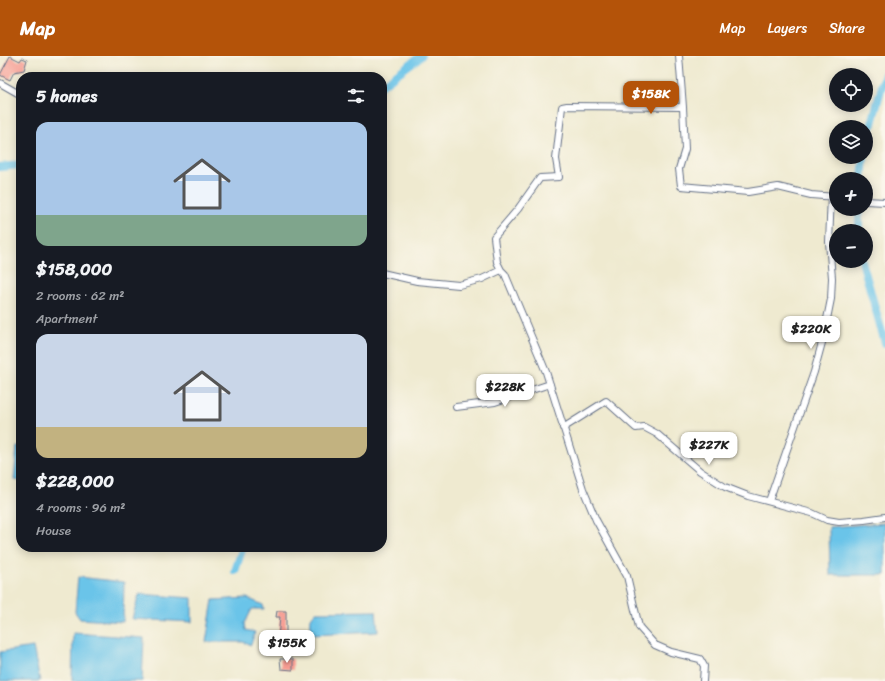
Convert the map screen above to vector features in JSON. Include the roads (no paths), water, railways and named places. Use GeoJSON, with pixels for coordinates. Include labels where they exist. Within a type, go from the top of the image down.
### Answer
{"type":"FeatureCollection","features":[{"type":"Feature","properties":{"kind":"street"},"geometry":{"type":"LineString","coordinates":[[678,56],[685,149],[679,169],[681,186],[748,192],[778,187],[807,194],[829,196]]}},
{"type":"Feature","properties":{"kind":"street"},"geometry":{"type":"LineString","coordinates":[[0,83],[16,92]]}},
{"type":"Feature","properties":{"kind":"street"},"geometry":{"type":"LineString","coordinates":[[683,107],[600,105],[562,107],[556,159],[559,176],[540,178],[518,209],[494,237],[497,262],[510,284],[550,384],[583,489],[596,520],[628,576],[639,627],[655,645],[671,652],[700,659],[704,666],[703,681]]}},
{"type":"Feature","properties":{"kind":"street"},"geometry":{"type":"LineString","coordinates":[[873,201],[885,202]]}},
{"type":"Feature","properties":{"kind":"street"},"geometry":{"type":"LineString","coordinates":[[769,501],[814,372],[825,332],[832,285],[829,242],[831,216]]}},
{"type":"Feature","properties":{"kind":"street"},"geometry":{"type":"LineString","coordinates":[[387,274],[417,281],[459,285],[482,279],[501,270]]}},
{"type":"Feature","properties":{"kind":"street"},"geometry":{"type":"LineString","coordinates":[[456,407],[495,402],[550,384]]}},
{"type":"Feature","properties":{"kind":"street"},"geometry":{"type":"LineString","coordinates":[[563,428],[606,401],[636,428],[644,427],[657,434],[700,471],[725,487],[748,496],[812,513],[827,520],[839,522],[885,517]]}},
{"type":"Feature","properties":{"kind":"water"},"geometry":{"type":"Polygon","coordinates":[[[16,458],[16,480],[14,480],[16,458]]]}},
{"type":"Feature","properties":{"kind":"water"},"geometry":{"type":"Polygon","coordinates":[[[885,523],[885,575],[830,575],[829,527],[885,523]]]}},
{"type":"Feature","properties":{"kind":"water"},"geometry":{"type":"Polygon","coordinates":[[[78,577],[124,582],[123,622],[80,619],[75,612],[78,577]]]}},
{"type":"Feature","properties":{"kind":"water"},"geometry":{"type":"Polygon","coordinates":[[[139,594],[192,598],[192,622],[132,619],[139,594]]]}},
{"type":"Feature","properties":{"kind":"water"},"geometry":{"type":"Polygon","coordinates":[[[247,598],[263,605],[264,609],[252,609],[245,623],[246,630],[255,632],[251,645],[243,642],[206,642],[213,600],[247,598]]]}},
{"type":"Feature","properties":{"kind":"water"},"geometry":{"type":"Polygon","coordinates":[[[376,611],[378,632],[310,635],[311,618],[316,612],[376,611]]]}},
{"type":"Feature","properties":{"kind":"water"},"geometry":{"type":"Polygon","coordinates":[[[73,633],[144,638],[142,681],[72,681],[73,633]]]}},
{"type":"Feature","properties":{"kind":"water"},"geometry":{"type":"Polygon","coordinates":[[[33,647],[40,681],[0,681],[0,652],[33,647]]]}},
{"type":"Feature","properties":{"kind":"waterway"},"geometry":{"type":"LineString","coordinates":[[387,81],[421,56]]}},
{"type":"Feature","properties":{"kind":"waterway"},"geometry":{"type":"LineString","coordinates":[[873,120],[885,74]]}},
{"type":"Feature","properties":{"kind":"waterway"},"geometry":{"type":"LineString","coordinates":[[863,164],[863,172]]}},
{"type":"Feature","properties":{"kind":"waterway"},"geometry":{"type":"LineString","coordinates":[[0,167],[16,165]]}},
{"type":"Feature","properties":{"kind":"waterway"},"geometry":{"type":"LineString","coordinates":[[859,216],[859,224]]}},
{"type":"Feature","properties":{"kind":"waterway"},"geometry":{"type":"LineString","coordinates":[[864,268],[885,343]]}},
{"type":"Feature","properties":{"kind":"waterway"},"geometry":{"type":"LineString","coordinates":[[235,571],[241,552]]}}]}
